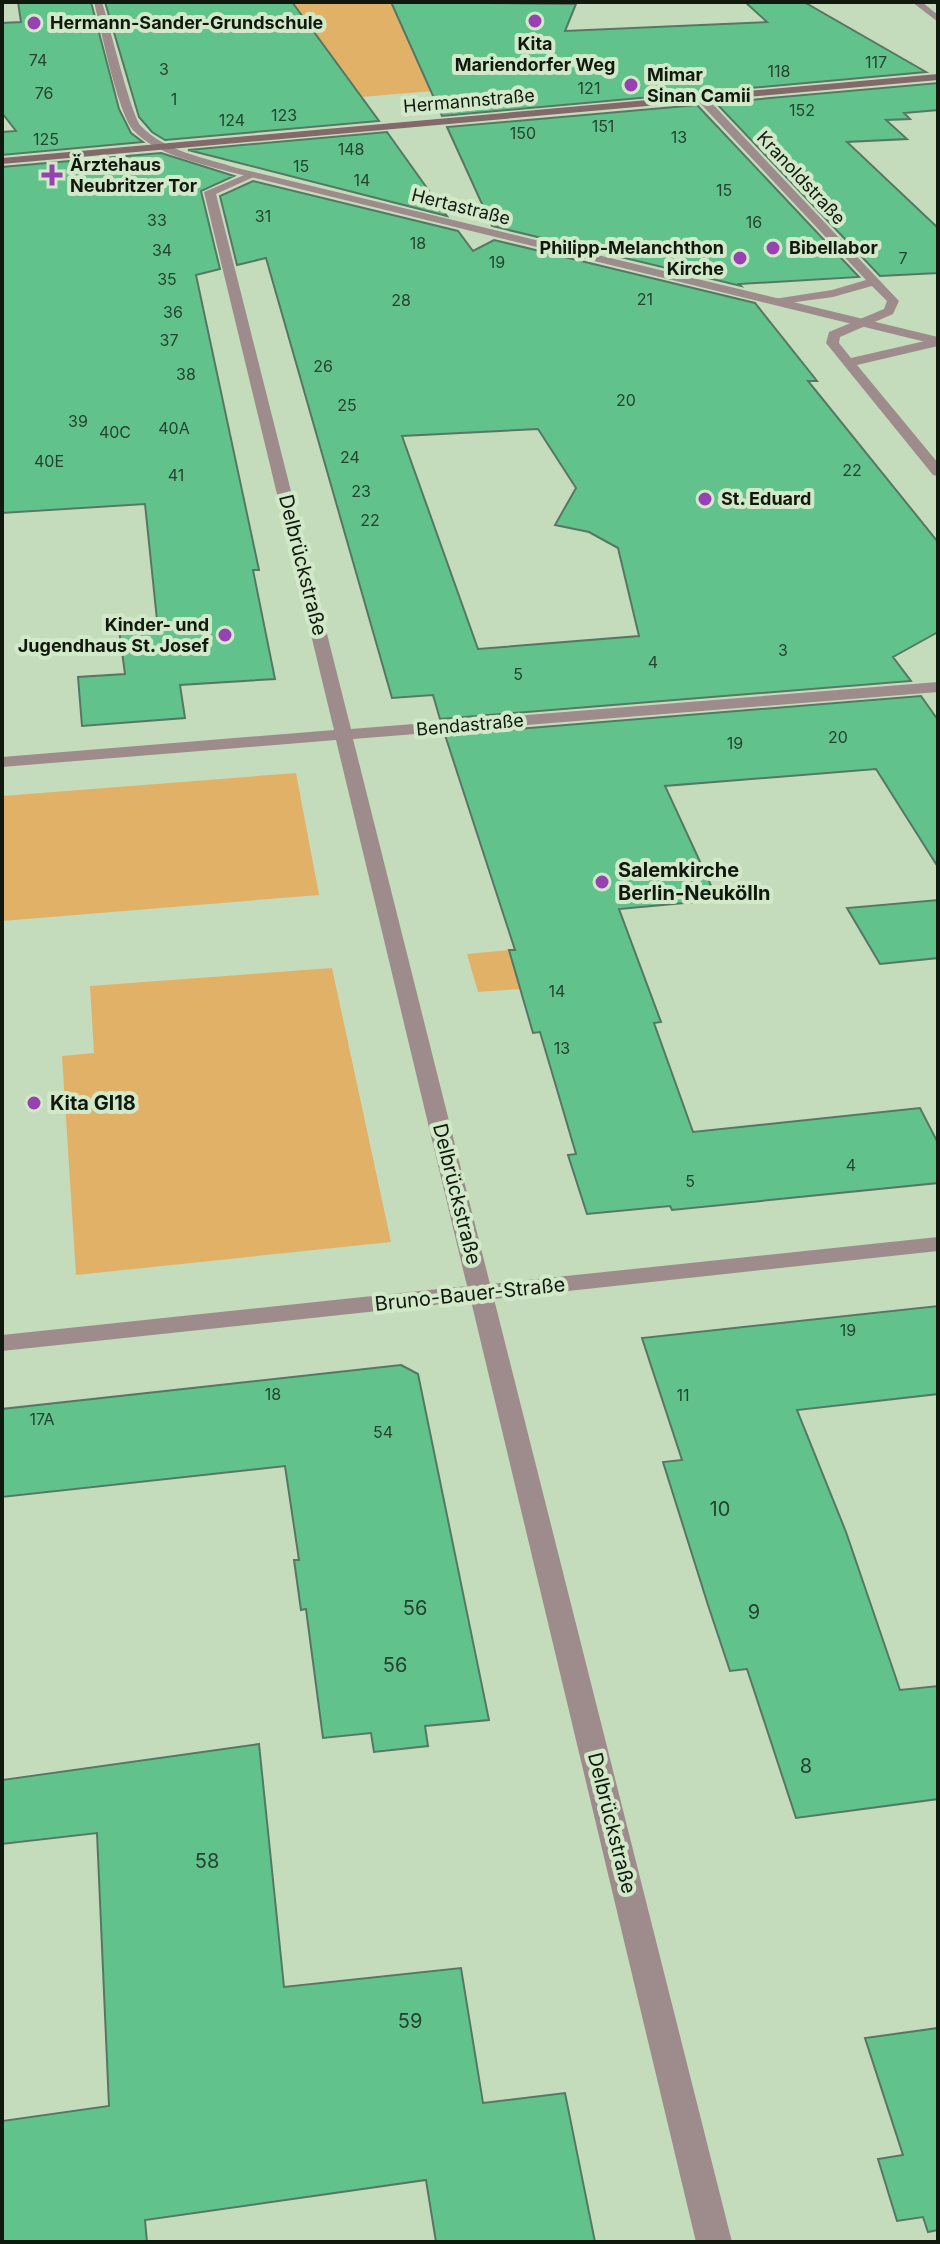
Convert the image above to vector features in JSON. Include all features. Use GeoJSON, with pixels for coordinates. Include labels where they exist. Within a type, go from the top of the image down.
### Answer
{"type":"FeatureCollection","features":[{"type":"Feature","properties":{"kind":"main road","name":"Hermannstraße"},"geometry":{"type":"LineString","coordinates":[[2,161],[938,77]]}},
{"type":"Feature","properties":{"kind":"street","name":"Hertastraße"},"geometry":{"type":"LineString","coordinates":[[98,2],[132,122],[143,134],[165,146],[253,175],[938,341]]}},
{"type":"Feature","properties":{"kind":"street"},"geometry":{"type":"LineString","coordinates":[[916,2],[938,19]]}},
{"type":"Feature","properties":{"kind":"street","name":"Kranoldstraße"},"geometry":{"type":"LineString","coordinates":[[702,99],[893,301],[889,311],[832,338],[848,363],[938,472]]}},
{"type":"Feature","properties":{"kind":"street","name":"Delbrückstraße"},"geometry":{"type":"LineString","coordinates":[[253,175],[210,192],[714,2242]]}},
{"type":"Feature","properties":{"kind":"street"},"geometry":{"type":"LineString","coordinates":[[778,302],[833,293],[875,281]]}},
{"type":"Feature","properties":{"kind":"street"},"geometry":{"type":"LineString","coordinates":[[848,363],[938,341]]}},
{"type":"Feature","properties":{"kind":"street","name":"Bendastraße"},"geometry":{"type":"LineString","coordinates":[[2,762],[938,687]]}},
{"type":"Feature","properties":{"kind":"street","name":"Bruno-Bauer-Straße"},"geometry":{"type":"LineString","coordinates":[[2,1343],[938,1244]]}},
{"type":"Feature","properties":{"kind":"shaded area"},"geometry":{"type":"Polygon","coordinates":[[[267,2],[419,2],[442,38],[611,76],[219,109],[267,2]]]}},
{"type":"Feature","properties":{"kind":"shaded area"},"geometry":{"type":"Polygon","coordinates":[[[296,773],[319,895],[2,921],[2,796],[296,773]]]}},
{"type":"Feature","properties":{"kind":"shaded area"},"geometry":{"type":"Polygon","coordinates":[[[509,950],[520,989],[478,992],[467,954],[509,950]]]}},
{"type":"Feature","properties":{"kind":"shaded area"},"geometry":{"type":"Polygon","coordinates":[[[332,968],[391,1242],[76,1275],[62,1056],[94,1053],[90,986],[332,968]]]}},
{"type":"Feature","properties":{"kind":"building"},"geometry":{"type":"Polygon","coordinates":[[[18,2],[91,2],[119,109],[131,133],[143,142],[2,155],[2,132],[16,131],[2,113],[2,23],[21,22],[18,2]]]}},
{"type":"Feature","properties":{"kind":"building"},"geometry":{"type":"Polygon","coordinates":[[[105,2],[292,2],[379,121],[165,140],[152,132],[139,117],[105,2]]]}},
{"type":"Feature","properties":{"kind":"building"},"geometry":{"type":"Polygon","coordinates":[[[391,2],[576,4],[565,31],[767,22],[745,2],[804,2],[926,72],[442,116],[391,2]]]}},
{"type":"Feature","properties":{"kind":"building"},"geometry":{"type":"Polygon","coordinates":[[[938,83],[938,110],[904,113],[910,119],[886,120],[907,139],[847,142],[938,228],[938,273],[880,276],[716,103],[938,83]]]}},
{"type":"Feature","properties":{"kind":"building"},"geometry":{"type":"Polygon","coordinates":[[[697,105],[859,277],[739,284],[741,286],[492,226],[447,127],[697,105]]]}},
{"type":"Feature","properties":{"kind":"building"},"geometry":{"type":"Polygon","coordinates":[[[387,132],[447,216],[188,150],[387,132]]]}},
{"type":"Feature","properties":{"kind":"building"},"geometry":{"type":"Polygon","coordinates":[[[161,153],[234,176],[201,191],[220,269],[196,275],[259,570],[253,570],[275,679],[180,685],[185,718],[82,726],[78,677],[125,674],[118,622],[157,620],[145,504],[2,513],[2,167],[161,153]]]}},
{"type":"Feature","properties":{"kind":"building"},"geometry":{"type":"Polygon","coordinates":[[[253,181],[458,231],[473,251],[494,240],[755,303],[817,381],[808,381],[938,542],[938,632],[893,657],[911,681],[440,719],[433,695],[392,698],[266,258],[237,265],[220,196],[253,181]],[[538,429],[402,436],[478,649],[639,636],[618,548],[589,532],[555,525],[576,488],[538,429]]]}},
{"type":"Feature","properties":{"kind":"building"},"geometry":{"type":"Polygon","coordinates":[[[921,696],[938,720],[938,867],[876,769],[665,786],[715,894],[703,895],[705,901],[619,909],[661,1022],[654,1023],[693,1132],[920,1108],[938,1143],[938,1183],[672,1210],[670,1206],[587,1214],[568,1155],[576,1154],[540,1032],[533,1033],[509,950],[515,950],[445,735],[921,696]]]}},
{"type":"Feature","properties":{"kind":"building"},"geometry":{"type":"Polygon","coordinates":[[[938,900],[938,958],[880,964],[847,908],[938,900]]]}},
{"type":"Feature","properties":{"kind":"building"},"geometry":{"type":"Polygon","coordinates":[[[938,1306],[938,1394],[797,1410],[846,1532],[900,1690],[938,1686],[938,1799],[796,1818],[747,1669],[730,1671],[708,1605],[663,1462],[682,1460],[642,1338],[938,1306]]]}},
{"type":"Feature","properties":{"kind":"building"},"geometry":{"type":"Polygon","coordinates":[[[401,1365],[418,1374],[489,1720],[425,1726],[428,1746],[374,1752],[371,1733],[323,1738],[306,1609],[301,1610],[294,1560],[299,1560],[285,1466],[2,1497],[2,1409],[401,1365]]]}},
{"type":"Feature","properties":{"kind":"building"},"geometry":{"type":"Polygon","coordinates":[[[259,1744],[284,1987],[461,1968],[483,2103],[565,2093],[595,2242],[436,2242],[426,2180],[145,2220],[147,2242],[2,2242],[2,2121],[109,2106],[97,1833],[2,1844],[2,1780],[259,1744]]]}},
{"type":"Feature","properties":{"kind":"building"},"geometry":{"type":"Polygon","coordinates":[[[938,2028],[938,2230],[928,2232],[923,2217],[897,2221],[878,2159],[903,2155],[865,2038],[938,2028]]]}},
{"type":"Feature","properties":{"kind":"place","name":"Kita Mariendorfer Weg"},"geometry":{"type":"Point","coordinates":[535,21]}},
{"type":"Feature","properties":{"kind":"place","name":"Hermann-Sander-Grundschule"},"geometry":{"type":"Point","coordinates":[34,23]}},
{"type":"Feature","properties":{"kind":"place","name":"Mimar Sinan Camii"},"geometry":{"type":"Point","coordinates":[631,85]}},
{"type":"Feature","properties":{"kind":"place","name":"Ärztehaus Neubritzer Tor"},"geometry":{"type":"Point","coordinates":[52,175]}},
{"type":"Feature","properties":{"kind":"place","name":"Bibellabor"},"geometry":{"type":"Point","coordinates":[773,248]}},
{"type":"Feature","properties":{"kind":"place","name":"Philipp-Melanchthon Kirche"},"geometry":{"type":"Point","coordinates":[740,258]}},
{"type":"Feature","properties":{"kind":"place","name":"St. Eduard"},"geometry":{"type":"Point","coordinates":[705,499]}},
{"type":"Feature","properties":{"kind":"place","name":"Kinder- und Jugendhaus St. Josef"},"geometry":{"type":"Point","coordinates":[225,635]}},
{"type":"Feature","properties":{"kind":"place","name":"Salemkirche Berlin-Neukölln"},"geometry":{"type":"Point","coordinates":[602,882]}},
{"type":"Feature","properties":{"kind":"place","name":"Kita Gl18"},"geometry":{"type":"Point","coordinates":[34,1103]}}]}
